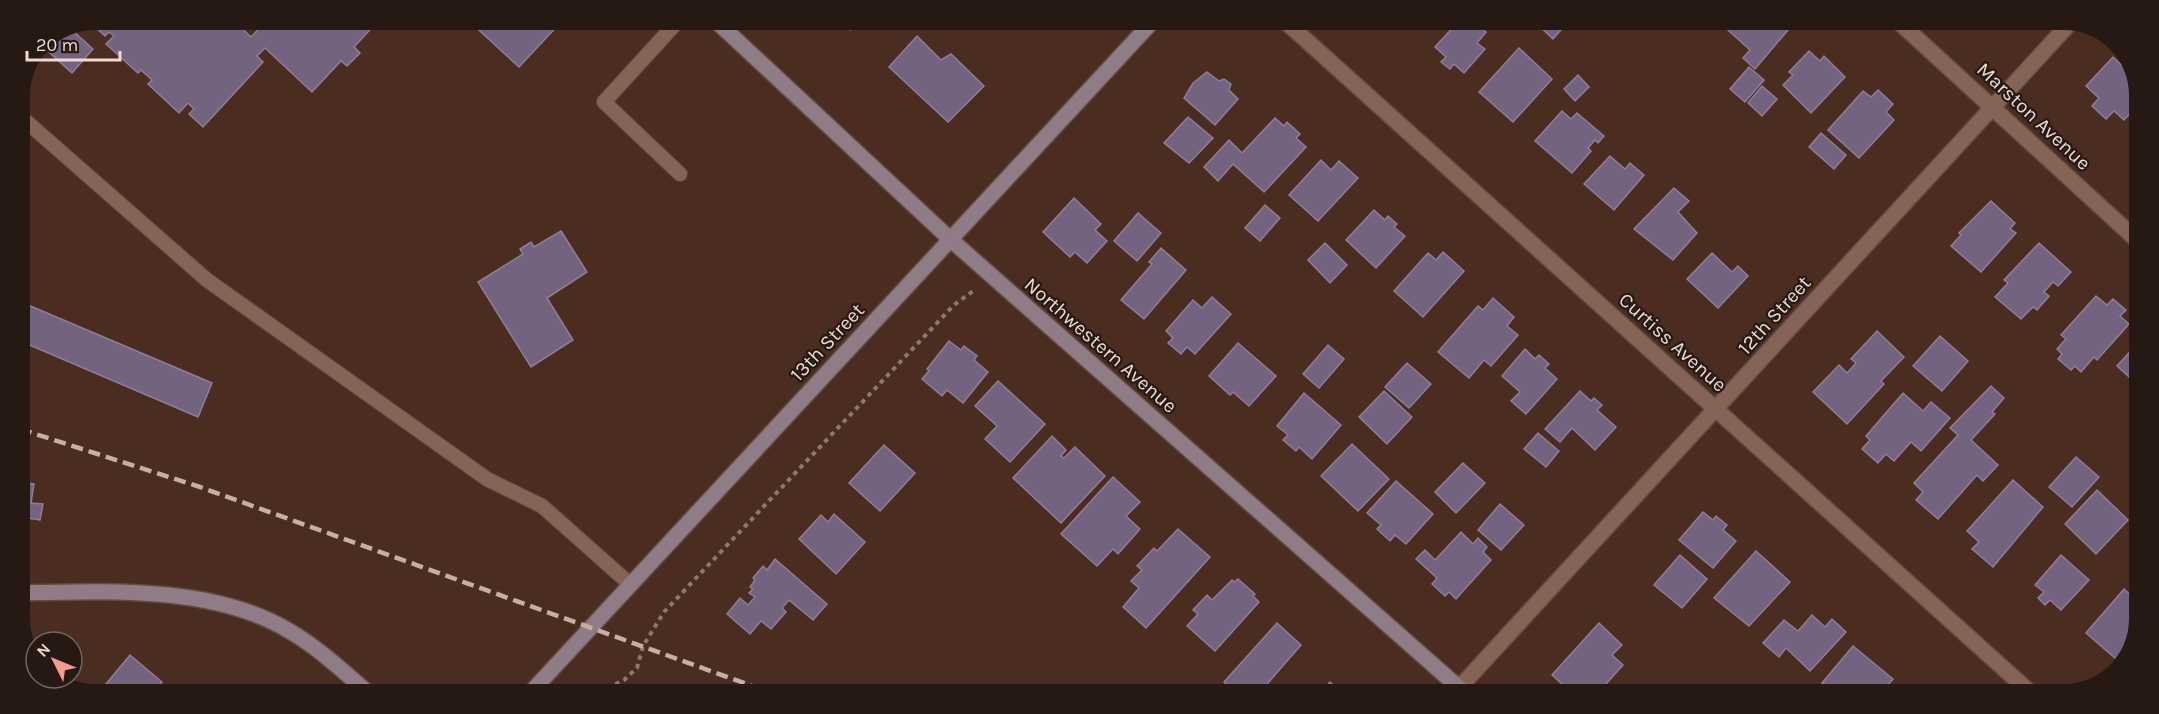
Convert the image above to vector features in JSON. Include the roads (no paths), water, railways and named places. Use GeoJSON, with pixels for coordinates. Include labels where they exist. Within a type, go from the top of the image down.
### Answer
{"type":"FeatureCollection","features":[{"type":"Feature","properties":{"kind":"street","name":"Northwestern Avenue"},"geometry":{"type":"LineString","coordinates":[[726,30],[950,239],[1454,684]]}},
{"type":"Feature","properties":{"kind":"street","name":"13th Street"},"geometry":{"type":"LineString","coordinates":[[539,684],[1145,30]]}},
{"type":"Feature","properties":{"kind":"street","name":"Curtiss Avenue"},"geometry":{"type":"LineString","coordinates":[[1295,30],[2021,684]]}},
{"type":"Feature","properties":{"kind":"street","name":"Marston Avenue"},"geometry":{"type":"LineString","coordinates":[[1908,30],[2129,233]]}},
{"type":"Feature","properties":{"kind":"street","name":"12th Street"},"geometry":{"type":"LineString","coordinates":[[1468,684],[1716,409],[2064,30]]}},
{"type":"Feature","properties":{"kind":"street"},"geometry":{"type":"LineString","coordinates":[[30,592],[108,591],[234,606],[291,632],[357,684]]}},
{"type":"Feature","properties":{"kind":"lane"},"geometry":{"type":"LineString","coordinates":[[670,30],[604,102],[680,174]]}},
{"type":"Feature","properties":{"kind":"lane"},"geometry":{"type":"LineString","coordinates":[[30,125],[207,280],[487,479],[542,506],[631,585]]}},
{"type":"Feature","properties":{"kind":"railway"},"geometry":{"type":"LineString","coordinates":[[30,432],[200,487],[747,684]]}}]}
